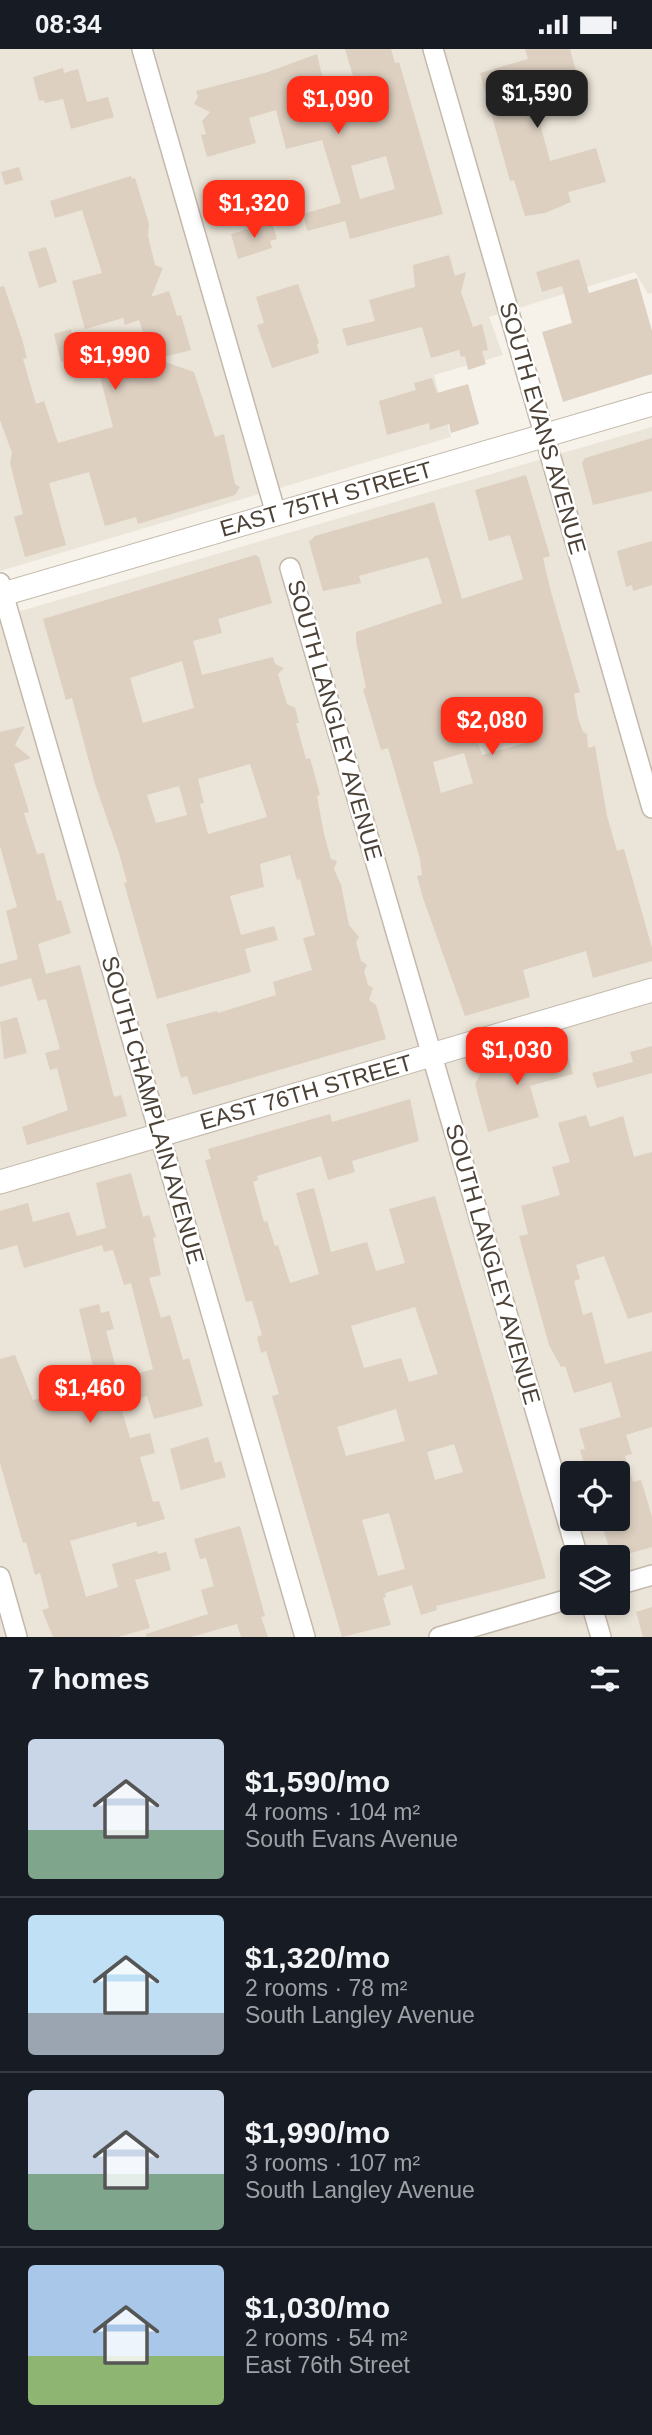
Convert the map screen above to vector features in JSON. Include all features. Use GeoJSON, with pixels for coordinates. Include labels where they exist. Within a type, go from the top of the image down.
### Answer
{"type":"FeatureCollection","features":[{"type":"Feature","properties":{"kind":"street"},"geometry":{"type":"LineString","coordinates":[[142,49],[276,514]]}},
{"type":"Feature","properties":{"kind":"street","name":"SOUTH EVANS AVENUE"},"geometry":{"type":"LineString","coordinates":[[433,49],[652,808]]}},
{"type":"Feature","properties":{"kind":"street","name":"EAST 75TH STREET"},"geometry":{"type":"LineString","coordinates":[[1,590],[276,514],[652,404]]}},
{"type":"Feature","properties":{"kind":"street","name":"SOUTH LANGLEY AVENUE"},"geometry":{"type":"LineString","coordinates":[[290,568],[575,1545]]}},
{"type":"Feature","properties":{"kind":"street","name":"SOUTH CHAMPLAIN AVENUE"},"geometry":{"type":"LineString","coordinates":[[1,590],[305,1637]]}},
{"type":"Feature","properties":{"kind":"street","name":"EAST 76TH STREET"},"geometry":{"type":"LineString","coordinates":[[0,1182],[652,991]]}},
{"type":"Feature","properties":{"kind":"street"},"geometry":{"type":"LineString","coordinates":[[630,1581],[652,1575]]}},
{"type":"Feature","properties":{"kind":"street"},"geometry":{"type":"LineString","coordinates":[[0,1577],[17,1637]]}},
{"type":"Feature","properties":{"kind":"street"},"geometry":{"type":"LineString","coordinates":[[439,1637],[560,1602]]}},
{"type":"Feature","properties":{"kind":"street"},"geometry":{"type":"LineString","coordinates":[[595,1615],[601,1637]]}},
{"type":"Feature","properties":{"kind":"shaded area"},"geometry":{"type":"Polygon","coordinates":[[[0,49],[652,49],[652,293],[648,294],[635,272],[489,317],[503,355],[434,375],[451,437],[0,571],[0,49]]]}},
{"type":"Feature","properties":{"kind":"shaded area"},"geometry":{"type":"Polygon","coordinates":[[[652,427],[652,1637],[0,1637],[0,617],[652,427]]]}},
{"type":"Feature","properties":{"kind":"building"},"geometry":{"type":"Polygon","coordinates":[[[345,49],[391,49],[395,63],[399,62],[443,214],[350,239],[345,221],[307,231],[303,214],[341,203],[322,140],[286,149],[276,110],[249,118],[256,143],[207,157],[201,135],[206,134],[202,121],[210,112],[194,104],[198,97],[196,91],[265,73],[317,54],[324,85],[353,76],[345,49]],[[386,156],[351,166],[360,199],[395,189],[386,156]]]}},
{"type":"Feature","properties":{"kind":"building"},"geometry":{"type":"Polygon","coordinates":[[[525,49],[570,49],[580,86],[536,99],[550,161],[596,148],[606,182],[568,192],[571,202],[545,213],[525,216],[514,180],[510,181],[480,73],[528,59],[525,49]]]}},
{"type":"Feature","properties":{"kind":"building"},"geometry":{"type":"Polygon","coordinates":[[[63,68],[64,73],[78,69],[87,102],[108,97],[114,117],[71,129],[63,99],[45,103],[44,100],[39,101],[33,77],[63,68]]]}},
{"type":"Feature","properties":{"kind":"building"},"geometry":{"type":"Polygon","coordinates":[[[19,167],[23,180],[5,185],[1,172],[19,167]]]}},
{"type":"Feature","properties":{"kind":"building"},"geometry":{"type":"Polygon","coordinates":[[[131,176],[132,179],[135,178],[149,224],[148,236],[155,265],[163,268],[151,297],[169,291],[177,316],[181,315],[191,350],[156,359],[194,372],[215,437],[224,434],[235,484],[240,487],[235,495],[138,524],[136,517],[105,526],[89,472],[49,483],[66,545],[25,557],[14,517],[23,514],[10,463],[12,453],[0,420],[0,287],[4,286],[22,339],[27,358],[23,359],[36,404],[44,401],[58,443],[113,427],[98,369],[136,358],[134,352],[151,357],[139,320],[125,325],[123,318],[85,329],[72,281],[102,273],[82,210],[55,218],[50,201],[131,176]]]}},
{"type":"Feature","properties":{"kind":"building"},"geometry":{"type":"Polygon","coordinates":[[[272,223],[277,239],[270,241],[272,248],[238,259],[231,234],[272,223]]]}},
{"type":"Feature","properties":{"kind":"building"},"geometry":{"type":"Polygon","coordinates":[[[46,247],[57,282],[39,288],[28,252],[46,247]]]}},
{"type":"Feature","properties":{"kind":"building"},"geometry":{"type":"Polygon","coordinates":[[[449,255],[455,276],[466,272],[461,292],[473,327],[482,324],[488,350],[482,351],[486,364],[468,370],[465,356],[461,357],[459,350],[431,358],[422,327],[347,346],[342,329],[375,321],[369,300],[415,287],[413,265],[449,255]]]}},
{"type":"Feature","properties":{"kind":"building"},"geometry":{"type":"Polygon","coordinates":[[[579,259],[589,293],[637,278],[652,331],[652,374],[563,402],[542,332],[572,323],[562,286],[542,292],[536,272],[579,259]]]}},
{"type":"Feature","properties":{"kind":"building"},"geometry":{"type":"Polygon","coordinates":[[[298,284],[319,343],[319,353],[272,368],[257,325],[264,323],[256,297],[298,284]]]}},
{"type":"Feature","properties":{"kind":"building"},"geometry":{"type":"Polygon","coordinates":[[[71,329],[77,357],[61,362],[54,334],[71,329]]]}},
{"type":"Feature","properties":{"kind":"building"},"geometry":{"type":"Polygon","coordinates":[[[432,378],[437,393],[468,384],[479,424],[451,433],[449,424],[430,430],[429,423],[387,435],[379,401],[416,390],[414,383],[432,378]]]}},
{"type":"Feature","properties":{"kind":"building"},"geometry":{"type":"Polygon","coordinates":[[[652,438],[652,491],[593,505],[582,463],[585,458],[652,438]]]}},
{"type":"Feature","properties":{"kind":"building"},"geometry":{"type":"Polygon","coordinates":[[[526,475],[550,556],[543,558],[551,592],[580,692],[574,694],[578,718],[583,732],[587,734],[588,748],[595,746],[607,816],[617,851],[624,849],[652,948],[652,961],[593,978],[586,951],[523,970],[530,997],[465,1016],[423,898],[417,876],[422,875],[420,859],[388,748],[381,750],[363,689],[366,688],[356,641],[356,632],[442,603],[428,557],[359,576],[361,583],[323,591],[309,542],[315,536],[434,502],[462,599],[523,579],[510,535],[489,541],[475,490],[526,475]],[[525,709],[472,724],[482,755],[533,741],[525,709]],[[464,753],[433,762],[441,793],[473,783],[464,753]]]}},
{"type":"Feature","properties":{"kind":"building"},"geometry":{"type":"Polygon","coordinates":[[[652,541],[652,585],[633,591],[632,585],[626,587],[617,551],[652,541]]]}},
{"type":"Feature","properties":{"kind":"building"},"geometry":{"type":"Polygon","coordinates":[[[255,555],[259,557],[272,603],[218,619],[222,633],[193,641],[202,675],[273,657],[275,664],[284,668],[278,674],[287,704],[295,708],[299,723],[296,723],[306,759],[310,758],[320,795],[317,796],[324,834],[331,859],[337,861],[334,869],[341,885],[349,925],[359,937],[356,942],[361,961],[367,965],[364,971],[368,985],[373,988],[369,1000],[376,1005],[386,1039],[193,1095],[187,1076],[181,1078],[166,1024],[217,1011],[218,1013],[276,995],[273,982],[312,970],[303,938],[315,935],[300,879],[297,880],[290,855],[260,864],[264,887],[230,896],[241,935],[274,926],[278,940],[245,949],[251,972],[157,999],[124,883],[127,882],[119,853],[95,784],[72,698],[66,700],[43,619],[255,555]],[[182,661],[130,678],[143,723],[194,708],[182,661]],[[250,764],[198,779],[204,803],[200,804],[208,834],[267,817],[250,764]],[[179,786],[147,795],[156,823],[187,815],[179,786]]]}},
{"type":"Feature","properties":{"kind":"building"},"geometry":{"type":"Polygon","coordinates":[[[25,726],[15,745],[31,758],[14,764],[29,812],[24,813],[37,854],[44,853],[57,901],[61,900],[71,933],[38,944],[46,974],[80,965],[114,1097],[121,1095],[127,1116],[27,1145],[22,1127],[68,1110],[57,1068],[50,1070],[45,1053],[60,1049],[46,999],[38,1001],[31,978],[0,987],[0,964],[18,959],[6,911],[17,907],[0,846],[0,732],[25,726]]]}},
{"type":"Feature","properties":{"kind":"building"},"geometry":{"type":"Polygon","coordinates":[[[17,1017],[27,1053],[4,1059],[0,1022],[17,1017]]]}},
{"type":"Feature","properties":{"kind":"building"},"geometry":{"type":"Polygon","coordinates":[[[652,1046],[652,1073],[597,1088],[592,1073],[633,1062],[630,1052],[652,1046]]]}},
{"type":"Feature","properties":{"kind":"building"},"geometry":{"type":"Polygon","coordinates":[[[566,1048],[573,1074],[530,1086],[539,1117],[488,1132],[475,1084],[480,1075],[478,1070],[566,1048]]]}},
{"type":"Feature","properties":{"kind":"building"},"geometry":{"type":"Polygon","coordinates":[[[410,1099],[419,1141],[352,1161],[355,1172],[328,1180],[321,1156],[257,1176],[258,1180],[253,1182],[264,1222],[267,1221],[275,1246],[278,1245],[290,1283],[319,1274],[296,1193],[314,1188],[331,1252],[367,1242],[376,1271],[405,1263],[389,1209],[435,1196],[546,1578],[436,1606],[437,1610],[421,1615],[412,1585],[385,1593],[386,1597],[383,1598],[391,1625],[342,1637],[272,1396],[279,1394],[266,1351],[261,1353],[257,1337],[262,1335],[252,1301],[246,1302],[205,1160],[211,1159],[208,1149],[330,1114],[332,1122],[410,1099]],[[415,1307],[351,1326],[364,1368],[401,1358],[409,1382],[438,1374],[415,1307]],[[396,1409],[337,1427],[346,1456],[405,1441],[396,1409]],[[454,1444],[427,1452],[435,1480],[463,1472],[454,1444]],[[389,1513],[362,1520],[378,1576],[405,1569],[389,1513]]]}},
{"type":"Feature","properties":{"kind":"building"},"geometry":{"type":"Polygon","coordinates":[[[586,1115],[590,1127],[623,1116],[634,1157],[652,1152],[652,1312],[628,1319],[604,1256],[576,1265],[580,1279],[574,1281],[583,1315],[592,1312],[605,1364],[652,1351],[652,1427],[626,1435],[632,1454],[625,1456],[627,1461],[583,1461],[580,1450],[585,1449],[579,1429],[621,1417],[611,1382],[574,1393],[565,1366],[561,1367],[549,1345],[519,1236],[528,1234],[521,1206],[560,1195],[552,1167],[570,1162],[558,1123],[586,1115]]]}},
{"type":"Feature","properties":{"kind":"building"},"geometry":{"type":"Polygon","coordinates":[[[131,1173],[143,1217],[149,1215],[156,1237],[153,1238],[161,1275],[149,1278],[161,1318],[170,1315],[183,1360],[189,1358],[203,1406],[154,1419],[147,1396],[120,1404],[130,1438],[150,1433],[155,1453],[140,1457],[153,1502],[159,1501],[165,1519],[137,1527],[136,1522],[70,1541],[86,1597],[118,1587],[112,1564],[157,1551],[158,1554],[166,1552],[171,1570],[135,1580],[150,1628],[118,1637],[53,1637],[42,1610],[49,1608],[40,1573],[35,1575],[26,1542],[23,1543],[0,1463],[0,1359],[15,1355],[33,1400],[97,1383],[79,1309],[99,1304],[101,1313],[109,1311],[114,1329],[106,1331],[119,1379],[153,1369],[131,1283],[124,1285],[113,1250],[104,1252],[102,1245],[24,1268],[17,1245],[0,1250],[0,1211],[28,1203],[33,1222],[69,1212],[77,1236],[106,1228],[96,1183],[131,1173]]]}},
{"type":"Feature","properties":{"kind":"building"},"geometry":{"type":"Polygon","coordinates":[[[208,1437],[215,1463],[221,1461],[226,1477],[181,1490],[170,1449],[208,1437]]]}},
{"type":"Feature","properties":{"kind":"building"},"geometry":{"type":"Polygon","coordinates":[[[630,1472],[633,1482],[641,1480],[648,1503],[652,1517],[652,1547],[630,1553],[630,1545],[608,1545],[604,1531],[630,1531],[630,1472]]]}},
{"type":"Feature","properties":{"kind":"building"},"geometry":{"type":"Polygon","coordinates":[[[240,1526],[265,1616],[261,1617],[268,1637],[241,1637],[237,1624],[191,1637],[146,1637],[146,1634],[208,1614],[201,1590],[214,1586],[206,1558],[200,1559],[194,1539],[240,1526]]]}},
{"type":"Feature","properties":{"kind":"building"},"geometry":{"type":"Polygon","coordinates":[[[652,1607],[652,1637],[643,1637],[636,1612],[652,1607]]]}}]}
